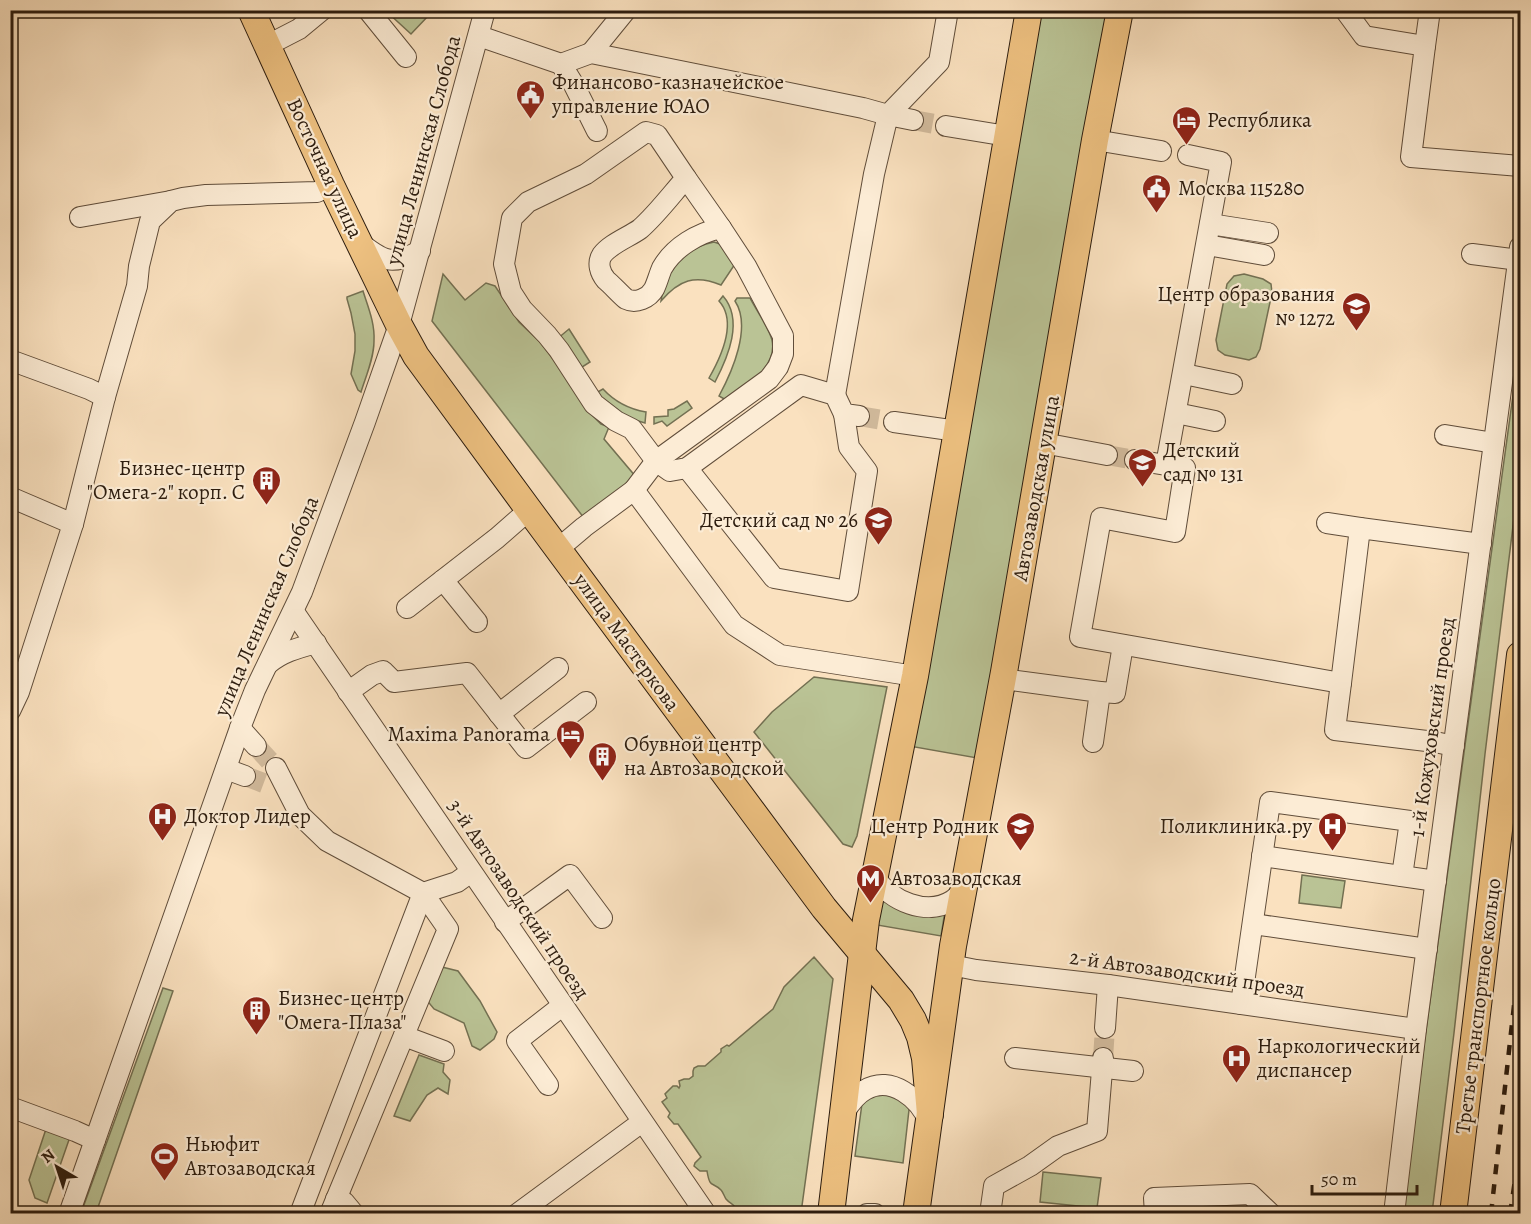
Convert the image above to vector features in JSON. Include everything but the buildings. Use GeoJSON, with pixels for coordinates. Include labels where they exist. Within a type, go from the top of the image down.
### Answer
{"type":"FeatureCollection","features":[{"type":"Feature","properties":{"kind":"main road","name":"Восточная улица"},"geometry":{"type":"LineString","coordinates":[[251,10],[399,326]]}},
{"type":"Feature","properties":{"kind":"main road"},"geometry":{"type":"LineString","coordinates":[[831,1214],[866,920],[915,676],[1029,10]]}},
{"type":"Feature","properties":{"kind":"main road","name":"Автозаводская улица"},"geometry":{"type":"LineString","coordinates":[[929,1118],[951,965],[1119,10]]}},
{"type":"Feature","properties":{"kind":"main road","name":"улица Мастеркова"},"geometry":{"type":"LineString","coordinates":[[399,326],[416,356],[817,899],[901,1000],[917,1029],[926,1058],[929,1118]]}},
{"type":"Feature","properties":{"kind":"main road","name":"Третье транспортное кольцо"},"geometry":{"type":"LineString","coordinates":[[1454,1214],[1521,655]]}},
{"type":"Feature","properties":{"kind":"main road"},"geometry":{"type":"LineString","coordinates":[[916,1214],[929,1118]]}},
{"type":"Feature","properties":{"kind":"street"},"geometry":{"type":"LineString","coordinates":[[268,45],[299,29],[322,10]]}},
{"type":"Feature","properties":{"kind":"street"},"geometry":{"type":"LineString","coordinates":[[368,10],[406,57]]}},
{"type":"Feature","properties":{"kind":"street","name":"улица Ленинская Слобода"},"geometry":{"type":"LineString","coordinates":[[69,1214],[240,728],[264,669],[302,592],[399,326],[485,10]]}},
{"type":"Feature","properties":{"kind":"street"},"geometry":{"type":"LineString","coordinates":[[479,36],[561,64],[591,53],[626,10]]}},
{"type":"Feature","properties":{"kind":"street"},"geometry":{"type":"LineString","coordinates":[[835,395],[874,174],[888,115],[939,62],[948,10]]}},
{"type":"Feature","properties":{"kind":"street"},"geometry":{"type":"LineString","coordinates":[[1345,10],[1364,36],[1425,46]]}},
{"type":"Feature","properties":{"kind":"street"},"geometry":{"type":"LineString","coordinates":[[1430,10],[1411,157],[1521,166]]}},
{"type":"Feature","properties":{"kind":"street"},"geometry":{"type":"LineString","coordinates":[[591,53],[913,120]]}},
{"type":"Feature","properties":{"kind":"street"},"geometry":{"type":"LineString","coordinates":[[561,64],[597,132]]}},
{"type":"Feature","properties":{"kind":"street"},"geometry":{"type":"LineString","coordinates":[[946,126],[1007,136]]}},
{"type":"Feature","properties":{"kind":"street"},"geometry":{"type":"LineString","coordinates":[[558,549],[634,490],[656,461],[769,379],[778,367],[783,354],[783,336],[778,324],[746,266],[657,135],[646,132],[586,174],[528,202],[512,218],[504,264],[511,292],[522,309],[559,350],[594,404],[616,421],[632,429],[656,461],[670,471],[687,468],[801,385],[835,395],[852,415],[849,447],[867,471],[848,591],[774,578],[687,468]]}},
{"type":"Feature","properties":{"kind":"street"},"geometry":{"type":"LineString","coordinates":[[1095,140],[1161,151]]}},
{"type":"Feature","properties":{"kind":"street"},"geometry":{"type":"LineString","coordinates":[[1166,465],[1221,162],[1188,155]]}},
{"type":"Feature","properties":{"kind":"street"},"geometry":{"type":"LineString","coordinates":[[686,178],[639,230],[602,255],[600,270],[605,278],[625,298],[632,300],[648,297],[653,291],[662,268],[672,255],[696,236],[721,228]]}},
{"type":"Feature","properties":{"kind":"street"},"geometry":{"type":"LineString","coordinates":[[80,217],[206,195],[317,192],[331,185]]}},
{"type":"Feature","properties":{"kind":"street"},"geometry":{"type":"LineString","coordinates":[[10,711],[21,693],[73,524],[105,397],[137,286],[139,266],[150,221],[171,201]]}},
{"type":"Feature","properties":{"kind":"street"},"geometry":{"type":"LineString","coordinates":[[1210,224],[1268,233]]}},
{"type":"Feature","properties":{"kind":"street"},"geometry":{"type":"LineString","coordinates":[[358,242],[389,261],[407,258],[420,251]]}},
{"type":"Feature","properties":{"kind":"street"},"geometry":{"type":"LineString","coordinates":[[1207,245],[1264,255]]}},
{"type":"Feature","properties":{"kind":"street"},"geometry":{"type":"LineString","coordinates":[[1472,254],[1520,254]]}},
{"type":"Feature","properties":{"kind":"street","name":"1-й Кожуховский проезд"},"geometry":{"type":"LineString","coordinates":[[1394,1214],[1416,1029],[1520,254]]}},
{"type":"Feature","properties":{"kind":"street"},"geometry":{"type":"LineString","coordinates":[[10,360],[105,397]]}},
{"type":"Feature","properties":{"kind":"street"},"geometry":{"type":"LineString","coordinates":[[1184,374],[1232,384]]}},
{"type":"Feature","properties":{"kind":"street"},"geometry":{"type":"LineString","coordinates":[[1176,413],[1215,421]]}},
{"type":"Feature","properties":{"kind":"street"},"geometry":{"type":"LineString","coordinates":[[894,422],[957,431]]}},
{"type":"Feature","properties":{"kind":"street"},"geometry":{"type":"LineString","coordinates":[[1445,435],[1494,443]]}},
{"type":"Feature","properties":{"kind":"street"},"geometry":{"type":"LineString","coordinates":[[1043,443],[1107,455]]}},
{"type":"Feature","properties":{"kind":"street"},"geometry":{"type":"LineString","coordinates":[[1135,459],[1185,468],[1174,532],[1101,518],[1080,637],[1341,683]]}},
{"type":"Feature","properties":{"kind":"street"},"geometry":{"type":"LineString","coordinates":[[634,490],[734,625],[780,655],[915,676]]}},
{"type":"Feature","properties":{"kind":"street"},"geometry":{"type":"LineString","coordinates":[[10,497],[73,524]]}},
{"type":"Feature","properties":{"kind":"street"},"geometry":{"type":"LineString","coordinates":[[407,608],[529,510]]}},
{"type":"Feature","properties":{"kind":"street"},"geometry":{"type":"LineString","coordinates":[[1327,524],[1481,544]]}},
{"type":"Feature","properties":{"kind":"street"},"geometry":{"type":"LineString","coordinates":[[1360,528],[1335,730],[1454,746]]}},
{"type":"Feature","properties":{"kind":"street"},"geometry":{"type":"LineString","coordinates":[[443,580],[477,622]]}},
{"type":"Feature","properties":{"kind":"street"},"geometry":{"type":"LineString","coordinates":[[264,669],[285,652],[315,643],[302,592]]}},
{"type":"Feature","properties":{"kind":"street","name":"3-й Автозаводский проезд"},"geometry":{"type":"LineString","coordinates":[[294,612],[706,1214]]}},
{"type":"Feature","properties":{"kind":"street"},"geometry":{"type":"LineString","coordinates":[[1003,679],[1115,693],[1123,645]]}},
{"type":"Feature","properties":{"kind":"street"},"geometry":{"type":"LineString","coordinates":[[499,714],[558,668]]}},
{"type":"Feature","properties":{"kind":"street"},"geometry":{"type":"LineString","coordinates":[[348,692],[372,675],[383,671],[394,682],[467,673],[526,748],[586,702]]}},
{"type":"Feature","properties":{"kind":"street"},"geometry":{"type":"LineString","coordinates":[[1093,742],[1100,692]]}},
{"type":"Feature","properties":{"kind":"street"},"geometry":{"type":"LineString","coordinates":[[240,728],[256,746]]}},
{"type":"Feature","properties":{"kind":"street"},"geometry":{"type":"LineString","coordinates":[[226,769],[245,776]]}},
{"type":"Feature","properties":{"kind":"street"},"geometry":{"type":"LineString","coordinates":[[273,777],[290,797],[300,815],[327,841],[423,893],[448,929],[333,1206]]}},
{"type":"Feature","properties":{"kind":"street"},"geometry":{"type":"LineString","coordinates":[[1241,1004],[1270,802],[1410,821],[1402,876]]}},
{"type":"Feature","properties":{"kind":"street"},"geometry":{"type":"LineString","coordinates":[[1262,856],[1436,881]]}},
{"type":"Feature","properties":{"kind":"street"},"geometry":{"type":"LineString","coordinates":[[423,893],[458,881],[471,872]]}},
{"type":"Feature","properties":{"kind":"street"},"geometry":{"type":"LineString","coordinates":[[505,922],[570,875],[603,918]]}},
{"type":"Feature","properties":{"kind":"street"},"geometry":{"type":"LineString","coordinates":[[875,877],[886,891],[911,905],[920,907],[945,904],[964,890]]}},
{"type":"Feature","properties":{"kind":"street"},"geometry":{"type":"LineString","coordinates":[[300,1214],[423,893]]}},
{"type":"Feature","properties":{"kind":"street"},"geometry":{"type":"LineString","coordinates":[[1253,924],[1427,949]]}},
{"type":"Feature","properties":{"kind":"street","name":"2-й Автозаводский проезд"},"geometry":{"type":"LineString","coordinates":[[951,965],[1416,1029]]}},
{"type":"Feature","properties":{"kind":"street"},"geometry":{"type":"LineString","coordinates":[[1105,1028],[1108,985]]}},
{"type":"Feature","properties":{"kind":"street"},"geometry":{"type":"LineString","coordinates":[[548,1086],[517,1041],[562,1006]]}},
{"type":"Feature","properties":{"kind":"street"},"geometry":{"type":"LineString","coordinates":[[404,1036],[444,1052]]}},
{"type":"Feature","properties":{"kind":"street"},"geometry":{"type":"LineString","coordinates":[[1015,1058],[1102,1063],[1133,1071]]}},
{"type":"Feature","properties":{"kind":"street"},"geometry":{"type":"LineString","coordinates":[[990,1214],[994,1186],[1030,1166],[1058,1146],[1097,1131],[1102,1063]]}},
{"type":"Feature","properties":{"kind":"street"},"geometry":{"type":"LineString","coordinates":[[843,1116],[866,1088],[882,1085],[907,1094],[929,1118]]}},
{"type":"Feature","properties":{"kind":"street"},"geometry":{"type":"LineString","coordinates":[[10,1107],[94,1140]]}},
{"type":"Feature","properties":{"kind":"street"},"geometry":{"type":"LineString","coordinates":[[517,1214],[642,1122]]}},
{"type":"Feature","properties":{"kind":"street"},"geometry":{"type":"LineString","coordinates":[[1155,1214],[1154,1198],[1250,1194],[1271,1214]]}},
{"type":"Feature","properties":{"kind":"street"},"geometry":{"type":"LineString","coordinates":[[333,1206],[344,1202],[354,1214]]}},
{"type":"Feature","properties":{"kind":"street"},"geometry":{"type":"LineString","coordinates":[[867,1214],[875,1214]]}},
{"type":"Feature","properties":{"kind":"green space"},"geometry":{"type":"Polygon","coordinates":[[[386,11],[424,11],[429,15],[411,34],[386,11]]]}},
{"type":"Feature","properties":{"kind":"green space"},"geometry":{"type":"Polygon","coordinates":[[[1041,11],[1107,11],[977,758],[909,746],[1041,11]]]}},
{"type":"Feature","properties":{"kind":"green space"},"geometry":{"type":"Polygon","coordinates":[[[714,242],[720,244],[735,264],[721,285],[703,280],[688,281],[674,288],[661,301],[666,280],[678,262],[694,249],[714,242]]]}},
{"type":"Feature","properties":{"kind":"green space"},"geometry":{"type":"Polygon","coordinates":[[[443,274],[465,300],[486,283],[495,286],[519,322],[540,342],[569,380],[583,404],[601,424],[609,427],[604,439],[636,477],[584,518],[432,321],[443,274]]]}},
{"type":"Feature","properties":{"kind":"green space"},"geometry":{"type":"Polygon","coordinates":[[[1244,274],[1263,279],[1271,284],[1272,293],[1260,349],[1256,357],[1249,360],[1225,355],[1218,350],[1216,340],[1227,284],[1234,276],[1244,274]]]}},
{"type":"Feature","properties":{"kind":"green space"},"geometry":{"type":"Polygon","coordinates":[[[363,291],[372,321],[374,347],[361,392],[351,374],[355,334],[347,297],[363,291]]]}},
{"type":"Feature","properties":{"kind":"green space"},"geometry":{"type":"Polygon","coordinates":[[[723,296],[732,316],[732,339],[715,382],[709,378],[726,340],[727,319],[725,309],[719,301],[723,296]]]}},
{"type":"Feature","properties":{"kind":"green space"},"geometry":{"type":"Polygon","coordinates":[[[737,298],[750,298],[771,336],[773,350],[765,368],[726,400],[719,396],[734,362],[741,336],[742,323],[735,301],[737,298]]]}},
{"type":"Feature","properties":{"kind":"green space"},"geometry":{"type":"Polygon","coordinates":[[[569,329],[590,362],[579,369],[557,339],[569,329]]]}},
{"type":"Feature","properties":{"kind":"green space"},"geometry":{"type":"Polygon","coordinates":[[[1520,344],[1520,469],[1432,1213],[1403,1214],[1426,1030],[1520,344]]]}},
{"type":"Feature","properties":{"kind":"green space"},"geometry":{"type":"Polygon","coordinates":[[[603,389],[622,404],[646,412],[645,423],[622,416],[594,394],[603,389]]]}},
{"type":"Feature","properties":{"kind":"green space"},"geometry":{"type":"Polygon","coordinates":[[[687,401],[692,408],[667,426],[662,421],[654,424],[654,417],[668,416],[668,410],[687,401]]]}},
{"type":"Feature","properties":{"kind":"green space"},"geometry":{"type":"Polygon","coordinates":[[[814,677],[887,687],[857,836],[852,847],[843,844],[754,732],[772,712],[814,677]]]}},
{"type":"Feature","properties":{"kind":"green space"},"geometry":{"type":"Polygon","coordinates":[[[1302,875],[1345,881],[1341,908],[1299,903],[1302,875]]]}},
{"type":"Feature","properties":{"kind":"green space"},"geometry":{"type":"Polygon","coordinates":[[[882,900],[894,907],[945,911],[941,936],[877,925],[882,900]]]}},
{"type":"Feature","properties":{"kind":"green space"},"geometry":{"type":"Polygon","coordinates":[[[814,957],[833,979],[801,1213],[737,1213],[736,1208],[726,1199],[721,1190],[710,1183],[707,1171],[700,1171],[694,1166],[701,1157],[678,1124],[674,1124],[668,1117],[670,1113],[662,1102],[667,1098],[665,1094],[673,1086],[679,1088],[679,1081],[693,1076],[694,1068],[705,1066],[721,1052],[721,1049],[729,1046],[773,1009],[784,987],[814,957]]]}},
{"type":"Feature","properties":{"kind":"green space"},"geometry":{"type":"Polygon","coordinates":[[[442,967],[458,971],[480,1001],[497,1032],[494,1039],[480,1050],[472,1046],[464,1023],[434,1009],[425,998],[442,967]]]}},
{"type":"Feature","properties":{"kind":"green space"},"geometry":{"type":"Polygon","coordinates":[[[163,988],[173,991],[96,1213],[81,1213],[163,988]]]}},
{"type":"Feature","properties":{"kind":"green space"},"geometry":{"type":"Polygon","coordinates":[[[419,1055],[444,1064],[443,1072],[450,1080],[448,1094],[438,1088],[427,1095],[410,1121],[394,1116],[419,1055]]]}},
{"type":"Feature","properties":{"kind":"green space"},"geometry":{"type":"Polygon","coordinates":[[[874,1090],[910,1101],[903,1163],[855,1156],[863,1096],[874,1090]]]}},
{"type":"Feature","properties":{"kind":"green space"},"geometry":{"type":"Polygon","coordinates":[[[47,1126],[71,1134],[47,1203],[35,1198],[29,1180],[47,1126]]]}},
{"type":"Feature","properties":{"kind":"green space"},"geometry":{"type":"Polygon","coordinates":[[[1043,1172],[1101,1178],[1097,1208],[1040,1202],[1043,1172]]]}},
{"type":"Feature","properties":{"kind":"tunnel"},"geometry":{"type":"LineString","coordinates":[[913,120],[946,126]]}},
{"type":"Feature","properties":{"kind":"tunnel"},"geometry":{"type":"LineString","coordinates":[[859,416],[894,422]]}},
{"type":"Feature","properties":{"kind":"tunnel"},"geometry":{"type":"LineString","coordinates":[[1107,455],[1135,460]]}},
{"type":"Feature","properties":{"kind":"tunnel"},"geometry":{"type":"LineString","coordinates":[[256,746],[276,768]]}},
{"type":"Feature","properties":{"kind":"tunnel"},"geometry":{"type":"LineString","coordinates":[[245,776],[269,785]]}},
{"type":"Feature","properties":{"kind":"tunnel"},"geometry":{"type":"LineString","coordinates":[[1103,1058],[1105,1028]]}},
{"type":"Feature","properties":{"kind":"railway"},"geometry":{"type":"LineString","coordinates":[[1491,1214],[1520,951]]}},
{"type":"Feature","properties":{"kind":"railway"},"geometry":{"type":"LineString","coordinates":[[1510,1214],[1520,1146]]}},
{"type":"Feature","properties":{"kind":"place","name":"Финансово-казначейское управление ЮАО"},"geometry":{"type":"Point","coordinates":[531,120]}},
{"type":"Feature","properties":{"kind":"place","name":"Республика"},"geometry":{"type":"Point","coordinates":[1186,146]}},
{"type":"Feature","properties":{"kind":"place","name":"Москва 115280"},"geometry":{"type":"Point","coordinates":[1157,214]}},
{"type":"Feature","properties":{"kind":"place","name":"Центр образования № 1272"},"geometry":{"type":"Point","coordinates":[1356,332]}},
{"type":"Feature","properties":{"kind":"place","name":"Детский сад № 131"},"geometry":{"type":"Point","coordinates":[1142,488]}},
{"type":"Feature","properties":{"kind":"place","name":"Бизнес-центр \"Омега-2\" корп. C"},"geometry":{"type":"Point","coordinates":[266,506]}},
{"type":"Feature","properties":{"kind":"place","name":"Детский сад № 26"},"geometry":{"type":"Point","coordinates":[879,546]}},
{"type":"Feature","properties":{"kind":"place","name":"Maxima Panorama"},"geometry":{"type":"Point","coordinates":[571,760]}},
{"type":"Feature","properties":{"kind":"place","name":"Обувной центр на Автозаводской"},"geometry":{"type":"Point","coordinates":[603,782]}},
{"type":"Feature","properties":{"kind":"place","name":"Доктор Лидер"},"geometry":{"type":"Point","coordinates":[163,842]}},
{"type":"Feature","properties":{"kind":"place","name":"Центр Родник"},"geometry":{"type":"Point","coordinates":[1020,852]}},
{"type":"Feature","properties":{"kind":"place","name":"Поликлиника.ру"},"geometry":{"type":"Point","coordinates":[1333,852]}},
{"type":"Feature","properties":{"kind":"place","name":"Автозаводская"},"geometry":{"type":"Point","coordinates":[870,904]}},
{"type":"Feature","properties":{"kind":"place","name":"Бизнес-центр \"Омега-Плаза\""},"geometry":{"type":"Point","coordinates":[257,1036]}},
{"type":"Feature","properties":{"kind":"place","name":"Наркологический диспансер"},"geometry":{"type":"Point","coordinates":[1236,1084]}},
{"type":"Feature","properties":{"kind":"place","name":"Ньюфит Автозаводская"},"geometry":{"type":"Point","coordinates":[164,1182]}}]}
